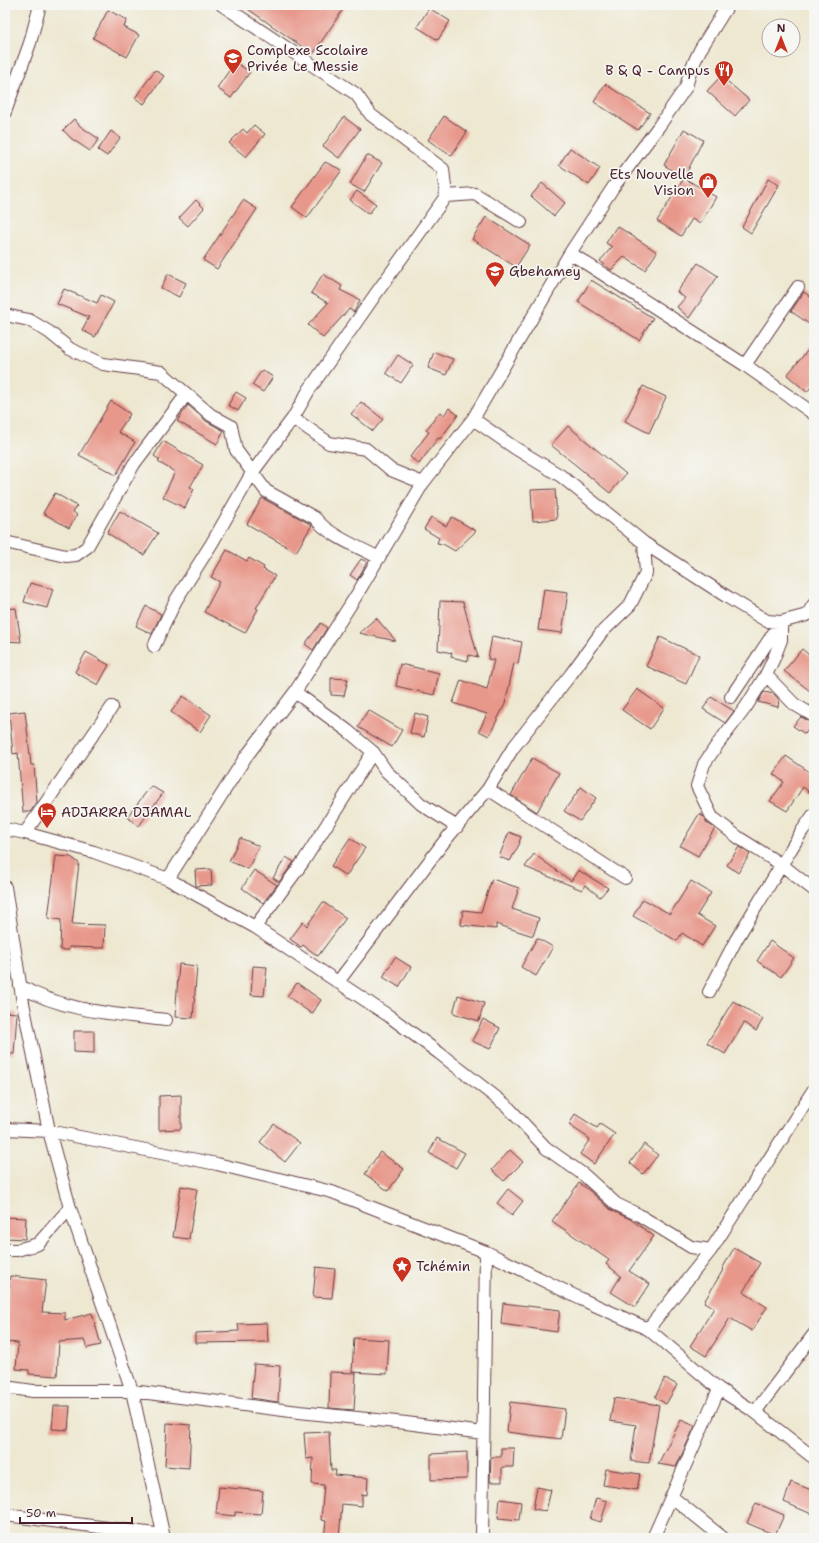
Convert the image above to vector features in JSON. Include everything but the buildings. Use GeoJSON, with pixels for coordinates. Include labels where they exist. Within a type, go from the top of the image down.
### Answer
{"type":"FeatureCollection","features":[{"type":"Feature","properties":{"kind":"street"},"geometry":{"type":"LineString","coordinates":[[5,112],[30,43],[40,5]]}},
{"type":"Feature","properties":{"kind":"street"},"geometry":{"type":"LineString","coordinates":[[168,879],[245,758],[295,692],[379,558],[423,483],[473,419],[570,253],[614,186],[660,126],[686,87],[691,69],[700,50],[728,5]]}},
{"type":"Feature","properties":{"kind":"street"},"geometry":{"type":"LineString","coordinates":[[154,646],[176,600],[212,543],[252,473],[293,418],[309,390],[446,196],[442,169],[371,115],[356,94],[228,7]]}},
{"type":"Feature","properties":{"kind":"street"},"geometry":{"type":"LineString","coordinates":[[446,196],[475,194],[521,222]]}},
{"type":"Feature","properties":{"kind":"street"},"geometry":{"type":"LineString","coordinates":[[570,253],[746,365],[814,414]]}},
{"type":"Feature","properties":{"kind":"street"},"geometry":{"type":"LineString","coordinates":[[746,365],[798,287]]}},
{"type":"Feature","properties":{"kind":"street"},"geometry":{"type":"LineString","coordinates":[[5,315],[29,320],[49,332],[70,349],[104,364],[161,372],[211,415],[232,426],[236,450],[266,491],[315,518],[320,524],[343,539],[379,558]]}},
{"type":"Feature","properties":{"kind":"street"},"geometry":{"type":"LineString","coordinates":[[5,542],[66,556],[76,555],[87,547],[134,464],[186,395]]}},
{"type":"Feature","properties":{"kind":"street"},"geometry":{"type":"LineString","coordinates":[[293,418],[329,443],[366,449],[391,470],[423,483]]}},
{"type":"Feature","properties":{"kind":"street"},"geometry":{"type":"LineString","coordinates":[[473,419],[515,448],[561,476],[644,543],[767,621],[781,622],[807,615],[814,604]]}},
{"type":"Feature","properties":{"kind":"street"},"geometry":{"type":"LineString","coordinates":[[338,982],[443,843],[488,789],[513,748],[572,674],[601,633],[630,605],[646,573],[644,543]]}},
{"type":"Feature","properties":{"kind":"street"},"geometry":{"type":"LineString","coordinates":[[781,622],[781,640],[766,675],[746,707],[704,764],[696,786],[712,817],[739,838],[782,865],[814,890]]}},
{"type":"Feature","properties":{"kind":"street"},"geometry":{"type":"LineString","coordinates":[[731,697],[781,622]]}},
{"type":"Feature","properties":{"kind":"street"},"geometry":{"type":"LineString","coordinates":[[766,675],[794,704],[814,716]]}},
{"type":"Feature","properties":{"kind":"street"},"geometry":{"type":"LineString","coordinates":[[295,692],[348,731],[373,752],[386,772],[421,804],[457,827]]}},
{"type":"Feature","properties":{"kind":"street"},"geometry":{"type":"LineString","coordinates":[[26,833],[112,707]]}},
{"type":"Feature","properties":{"kind":"street"},"geometry":{"type":"LineString","coordinates":[[255,927],[303,862],[373,752]]}},
{"type":"Feature","properties":{"kind":"street"},"geometry":{"type":"LineString","coordinates":[[488,789],[625,878]]}},
{"type":"Feature","properties":{"kind":"street"},"geometry":{"type":"LineString","coordinates":[[709,992],[736,940],[802,831],[814,814]]}},
{"type":"Feature","properties":{"kind":"street"},"geometry":{"type":"LineString","coordinates":[[5,829],[26,833],[94,852],[168,879],[255,927],[338,982],[439,1053],[507,1106],[546,1148],[584,1175],[616,1204],[639,1215],[691,1247],[711,1250]]}},
{"type":"Feature","properties":{"kind":"street"},"geometry":{"type":"LineString","coordinates":[[5,887],[20,986],[49,1131],[70,1208],[132,1391],[164,1537],[5,1515]]}},
{"type":"Feature","properties":{"kind":"street"},"geometry":{"type":"LineString","coordinates":[[20,986],[52,1002],[76,1008],[166,1020]]}},
{"type":"Feature","properties":{"kind":"street"},"geometry":{"type":"LineString","coordinates":[[648,1329],[711,1250],[814,1089]]}},
{"type":"Feature","properties":{"kind":"street"},"geometry":{"type":"LineString","coordinates":[[5,1129],[49,1131],[217,1164],[332,1192],[486,1252],[581,1299],[648,1329],[719,1389],[755,1412],[814,1458]]}},
{"type":"Feature","properties":{"kind":"street"},"geometry":{"type":"LineString","coordinates":[[5,1250],[17,1250],[38,1244],[70,1208]]}},
{"type":"Feature","properties":{"kind":"street"},"geometry":{"type":"LineString","coordinates":[[482,1538],[486,1252]]}},
{"type":"Feature","properties":{"kind":"street"},"geometry":{"type":"LineString","coordinates":[[755,1412],[814,1334]]}},
{"type":"Feature","properties":{"kind":"street"},"geometry":{"type":"LineString","coordinates":[[5,1387],[33,1391],[132,1391],[299,1412],[406,1423],[483,1434]]}},
{"type":"Feature","properties":{"kind":"street"},"geometry":{"type":"LineString","coordinates":[[653,1538],[719,1389]]}},
{"type":"Feature","properties":{"kind":"street"},"geometry":{"type":"LineString","coordinates":[[672,1497],[723,1538]]}},
{"type":"Feature","properties":{"kind":"place","name":"Complexe Scolaire Privée Le Messie"},"geometry":{"type":"Point","coordinates":[233,75]}},
{"type":"Feature","properties":{"kind":"place","name":"B & Q - Campus"},"geometry":{"type":"Point","coordinates":[724,87]}},
{"type":"Feature","properties":{"kind":"place","name":"Ets Nouvelle Vision"},"geometry":{"type":"Point","coordinates":[708,199]}},
{"type":"Feature","properties":{"kind":"place","name":"Gbehamey"},"geometry":{"type":"Point","coordinates":[495,288]}},
{"type":"Feature","properties":{"kind":"place","name":"ADJARRA DJAMAL"},"geometry":{"type":"Point","coordinates":[47,829]}},
{"type":"Feature","properties":{"kind":"place","name":"Tchémin"},"geometry":{"type":"Point","coordinates":[402,1283]}}]}
